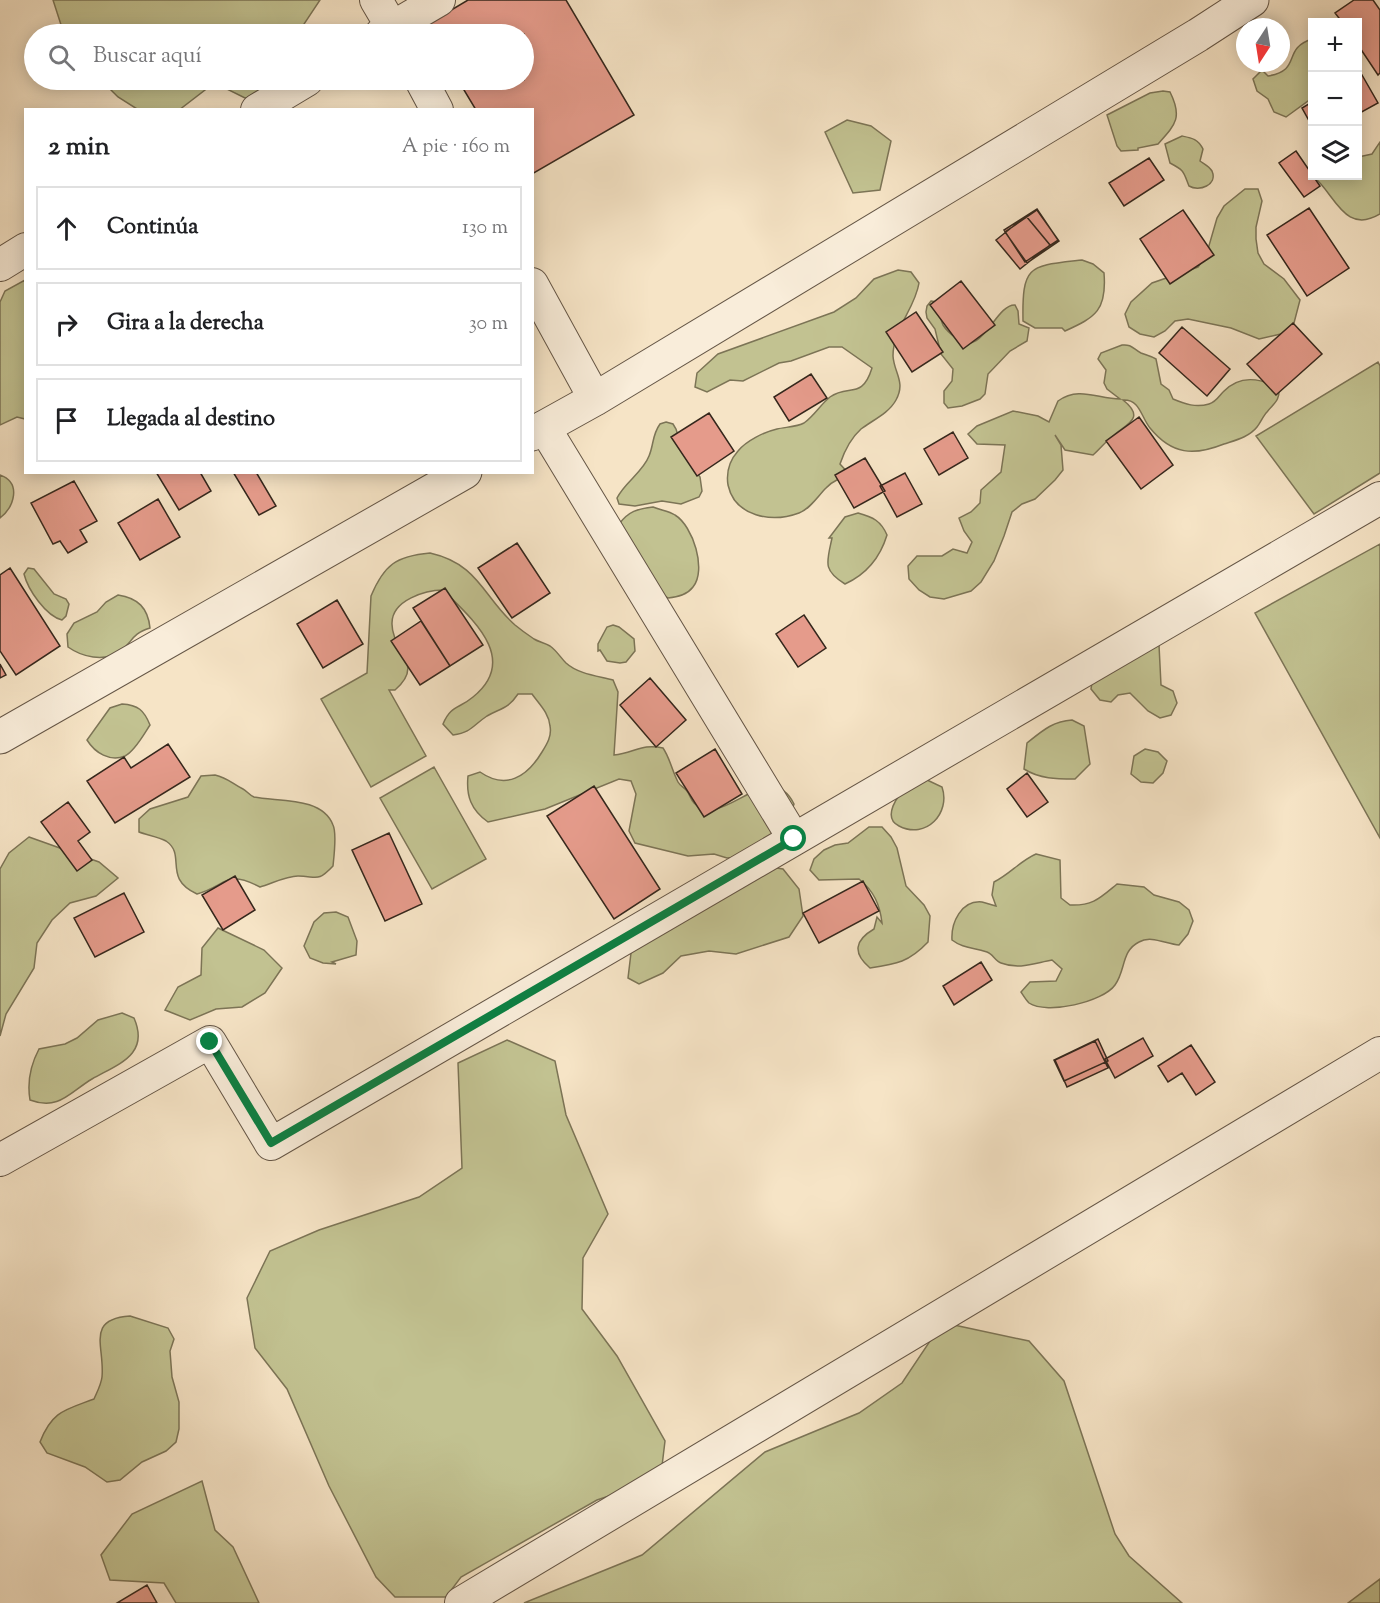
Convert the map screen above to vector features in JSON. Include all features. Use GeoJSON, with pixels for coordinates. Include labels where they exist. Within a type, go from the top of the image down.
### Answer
{"type":"FeatureCollection","features":[{"type":"Feature","properties":{"kind":"street"},"geometry":{"type":"LineString","coordinates":[[376,0],[386,24]]}},
{"type":"Feature","properties":{"kind":"street"},"geometry":{"type":"LineString","coordinates":[[402,24],[438,0]]}},
{"type":"Feature","properties":{"kind":"street"},"geometry":{"type":"LineString","coordinates":[[794,839],[538,431],[595,399],[1198,35],[1252,0]]}},
{"type":"Feature","properties":{"kind":"street"},"geometry":{"type":"LineString","coordinates":[[260,108],[290,90]]}},
{"type":"Feature","properties":{"kind":"street"},"geometry":{"type":"LineString","coordinates":[[426,90],[436,108]]}},
{"type":"Feature","properties":{"kind":"street"},"geometry":{"type":"LineString","coordinates":[[0,265],[24,250]]}},
{"type":"Feature","properties":{"kind":"street"},"geometry":{"type":"LineString","coordinates":[[534,288],[595,399]]}},
{"type":"Feature","properties":{"kind":"street"},"geometry":{"type":"LineString","coordinates":[[0,737],[461,474]]}},
{"type":"Feature","properties":{"kind":"street"},"geometry":{"type":"LineString","coordinates":[[0,1160],[210,1042],[271,1143],[1380,498]]}},
{"type":"Feature","properties":{"kind":"street"},"geometry":{"type":"LineString","coordinates":[[461,1603],[1380,1053]]}},
{"type":"Feature","properties":{"kind":"green space"},"geometry":{"type":"Polygon","coordinates":[[[53,0],[320,0],[304,24],[61,24],[53,0]]]}},
{"type":"Feature","properties":{"kind":"green space"},"geometry":{"type":"Polygon","coordinates":[[[1308,41],[1308,101],[1286,117],[1274,112],[1268,99],[1257,91],[1253,79],[1260,72],[1268,76],[1290,72],[1290,62],[1297,48],[1308,41]]]}},
{"type":"Feature","properties":{"kind":"green space"},"geometry":{"type":"Polygon","coordinates":[[[111,90],[205,90],[182,108],[135,108],[111,90]]]}},
{"type":"Feature","properties":{"kind":"green space"},"geometry":{"type":"Polygon","coordinates":[[[229,90],[290,90],[274,95],[245,98],[229,90]]]}},
{"type":"Feature","properties":{"kind":"green space"},"geometry":{"type":"Polygon","coordinates":[[[1170,92],[1176,108],[1175,121],[1169,132],[1158,144],[1138,148],[1138,150],[1121,151],[1117,146],[1107,115],[1150,93],[1170,92]]]}},
{"type":"Feature","properties":{"kind":"green space"},"geometry":{"type":"Polygon","coordinates":[[[847,120],[871,126],[891,141],[880,190],[853,193],[825,132],[847,120]]]}},
{"type":"Feature","properties":{"kind":"green space"},"geometry":{"type":"Polygon","coordinates":[[[1182,136],[1199,143],[1203,149],[1200,161],[1212,171],[1212,180],[1202,188],[1189,186],[1183,172],[1170,163],[1165,144],[1182,136]]]}},
{"type":"Feature","properties":{"kind":"green space"},"geometry":{"type":"Polygon","coordinates":[[[1380,142],[1380,214],[1358,220],[1342,210],[1317,180],[1362,180],[1362,156],[1372,154],[1380,142]]]}},
{"type":"Feature","properties":{"kind":"green space"},"geometry":{"type":"Polygon","coordinates":[[[1245,189],[1258,189],[1262,201],[1256,227],[1258,253],[1264,264],[1284,279],[1300,300],[1294,323],[1285,333],[1259,339],[1231,328],[1188,319],[1175,321],[1165,331],[1154,337],[1140,334],[1129,327],[1125,314],[1131,302],[1152,283],[1198,267],[1206,256],[1217,218],[1224,206],[1245,189]]]}},
{"type":"Feature","properties":{"kind":"green space"},"geometry":{"type":"Polygon","coordinates":[[[1082,260],[1093,264],[1104,273],[1104,296],[1097,311],[1085,321],[1065,331],[1062,328],[1035,328],[1023,321],[1024,288],[1032,271],[1050,264],[1082,260]]]}},
{"type":"Feature","properties":{"kind":"green space"},"geometry":{"type":"Polygon","coordinates":[[[898,270],[911,272],[919,283],[894,346],[893,356],[900,383],[899,394],[889,409],[861,429],[848,445],[840,464],[850,475],[831,483],[799,513],[767,517],[746,511],[732,496],[728,485],[729,466],[741,447],[767,432],[804,423],[830,397],[843,391],[854,390],[864,384],[872,368],[842,347],[829,347],[779,363],[743,381],[730,380],[707,392],[695,387],[697,373],[718,354],[834,312],[856,298],[874,279],[898,270]]]}},
{"type":"Feature","properties":{"kind":"green space"},"geometry":{"type":"Polygon","coordinates":[[[24,281],[24,419],[17,417],[0,425],[0,302],[5,291],[24,281]]]}},
{"type":"Feature","properties":{"kind":"green space"},"geometry":{"type":"Polygon","coordinates":[[[931,301],[937,302],[942,323],[946,329],[965,343],[973,342],[981,337],[1001,313],[1015,305],[1019,324],[1029,328],[1027,341],[1010,351],[988,374],[985,394],[980,399],[962,406],[948,408],[944,403],[944,391],[952,381],[953,369],[941,354],[935,329],[927,318],[927,306],[931,301]]]}},
{"type":"Feature","properties":{"kind":"green space"},"geometry":{"type":"Polygon","coordinates":[[[1122,345],[1130,346],[1156,359],[1161,384],[1169,390],[1173,399],[1182,402],[1195,405],[1209,404],[1230,386],[1243,380],[1257,380],[1279,388],[1279,396],[1257,427],[1250,433],[1238,440],[1203,450],[1184,451],[1167,444],[1150,428],[1137,406],[1129,400],[1123,400],[1133,412],[1132,420],[1093,455],[1065,450],[1055,435],[1061,445],[1063,470],[1035,499],[1022,504],[1012,512],[994,561],[981,582],[971,591],[944,599],[930,597],[919,590],[909,579],[908,566],[917,556],[942,556],[953,549],[967,553],[972,542],[959,518],[971,512],[980,503],[981,490],[1001,472],[1005,445],[977,444],[968,434],[977,426],[1013,411],[1038,416],[1049,422],[1058,401],[1073,394],[1120,399],[1107,389],[1104,383],[1106,370],[1098,359],[1101,353],[1122,345]]]}},
{"type":"Feature","properties":{"kind":"green space"},"geometry":{"type":"Polygon","coordinates":[[[1378,362],[1380,366],[1380,473],[1314,514],[1256,436],[1378,362]]]}},
{"type":"Feature","properties":{"kind":"green space"},"geometry":{"type":"Polygon","coordinates":[[[666,422],[673,424],[684,455],[700,477],[702,491],[699,497],[681,504],[662,501],[635,506],[619,504],[617,498],[646,462],[651,452],[657,428],[666,422]]]}},
{"type":"Feature","properties":{"kind":"green space"},"geometry":{"type":"Polygon","coordinates":[[[0,475],[11,484],[14,495],[9,508],[0,518],[0,475]]]}},
{"type":"Feature","properties":{"kind":"green space"},"geometry":{"type":"Polygon","coordinates":[[[653,507],[673,514],[682,521],[696,549],[699,570],[697,579],[691,590],[679,596],[668,598],[635,574],[619,524],[634,511],[653,507]]]}},
{"type":"Feature","properties":{"kind":"green space"},"geometry":{"type":"Polygon","coordinates":[[[858,513],[876,520],[887,535],[881,551],[872,564],[845,584],[829,570],[828,559],[832,538],[829,538],[845,517],[858,513]]]}},
{"type":"Feature","properties":{"kind":"green space"},"geometry":{"type":"Polygon","coordinates":[[[1380,544],[1380,838],[1255,613],[1380,544]]]}},
{"type":"Feature","properties":{"kind":"green space"},"geometry":{"type":"Polygon","coordinates":[[[430,553],[446,558],[470,573],[515,625],[534,639],[550,646],[571,667],[613,680],[618,692],[614,755],[644,747],[663,748],[679,783],[694,803],[705,809],[718,808],[759,789],[772,787],[784,791],[794,804],[785,828],[740,857],[727,858],[714,854],[688,856],[635,843],[629,831],[636,794],[631,781],[619,779],[545,809],[488,822],[477,813],[471,802],[468,776],[480,772],[499,780],[507,780],[523,774],[536,761],[547,743],[550,733],[549,721],[532,694],[518,694],[507,705],[464,732],[453,735],[443,724],[452,710],[468,701],[486,683],[492,668],[492,654],[478,627],[443,590],[419,594],[404,602],[393,615],[392,623],[396,641],[405,657],[407,672],[404,681],[395,690],[389,690],[426,756],[371,787],[321,699],[367,673],[371,596],[386,570],[400,560],[430,553]]]}},
{"type":"Feature","properties":{"kind":"green space"},"geometry":{"type":"Polygon","coordinates":[[[28,568],[34,569],[54,594],[66,599],[69,604],[66,616],[62,620],[44,608],[34,595],[24,574],[28,568]]]}},
{"type":"Feature","properties":{"kind":"green space"},"geometry":{"type":"Polygon","coordinates":[[[118,595],[125,596],[141,605],[147,615],[150,628],[135,636],[124,649],[107,657],[86,656],[68,647],[67,634],[74,623],[97,612],[106,602],[118,595]]]}},
{"type":"Feature","properties":{"kind":"green space"},"geometry":{"type":"Polygon","coordinates":[[[613,625],[634,639],[635,651],[626,662],[607,661],[600,650],[598,651],[598,644],[607,627],[613,625]]]}},
{"type":"Feature","properties":{"kind":"green space"},"geometry":{"type":"Polygon","coordinates":[[[1150,635],[1159,645],[1161,685],[1173,691],[1177,703],[1171,715],[1160,718],[1148,711],[1130,693],[1118,695],[1111,702],[1100,700],[1091,689],[1093,676],[1150,635]]]}},
{"type":"Feature","properties":{"kind":"green space"},"geometry":{"type":"Polygon","coordinates":[[[122,704],[140,709],[150,725],[129,754],[119,758],[108,757],[94,749],[87,740],[110,708],[122,704]]]}},
{"type":"Feature","properties":{"kind":"green space"},"geometry":{"type":"Polygon","coordinates":[[[1072,720],[1084,726],[1090,764],[1075,779],[1042,777],[1024,769],[1027,743],[1053,725],[1072,720]]]}},
{"type":"Feature","properties":{"kind":"green space"},"geometry":{"type":"Polygon","coordinates":[[[1145,749],[1158,752],[1167,761],[1163,773],[1153,783],[1141,782],[1131,774],[1134,756],[1145,749]]]}},
{"type":"Feature","properties":{"kind":"green space"},"geometry":{"type":"Polygon","coordinates":[[[434,767],[486,859],[432,889],[380,798],[434,767]]]}},
{"type":"Feature","properties":{"kind":"green space"},"geometry":{"type":"Polygon","coordinates":[[[215,775],[226,779],[254,797],[298,802],[319,809],[327,816],[334,829],[333,866],[320,877],[293,876],[260,887],[240,879],[233,879],[197,894],[186,888],[177,874],[175,853],[172,847],[166,841],[139,832],[139,819],[150,809],[188,797],[201,776],[215,775]]]}},
{"type":"Feature","properties":{"kind":"green space"},"geometry":{"type":"Polygon","coordinates":[[[925,779],[942,787],[943,806],[939,814],[927,827],[909,829],[899,826],[894,822],[891,812],[896,800],[908,787],[925,779]]]}},
{"type":"Feature","properties":{"kind":"green space"},"geometry":{"type":"Polygon","coordinates":[[[869,827],[882,827],[891,837],[897,848],[906,886],[924,905],[930,916],[928,942],[921,949],[902,961],[870,968],[860,957],[858,947],[863,938],[874,929],[877,917],[882,923],[878,904],[872,893],[859,879],[819,880],[810,870],[814,859],[824,850],[848,843],[869,827]]]}},
{"type":"Feature","properties":{"kind":"green space"},"geometry":{"type":"Polygon","coordinates":[[[29,837],[99,862],[118,878],[96,896],[70,903],[52,920],[37,943],[34,968],[6,1014],[0,1036],[0,869],[9,853],[29,837]]]}},
{"type":"Feature","properties":{"kind":"green space"},"geometry":{"type":"Polygon","coordinates":[[[1036,854],[1060,860],[1061,898],[1070,905],[1090,902],[1101,897],[1117,884],[1144,887],[1154,895],[1179,902],[1189,910],[1193,921],[1188,934],[1179,945],[1148,939],[1133,946],[1126,956],[1115,985],[1099,997],[1061,1007],[1048,1008],[1029,1003],[1021,992],[1030,982],[1056,981],[1062,969],[1052,960],[1021,966],[1001,963],[987,952],[956,943],[952,940],[952,933],[959,914],[968,905],[982,902],[996,906],[992,895],[994,882],[1036,854]]]}},
{"type":"Feature","properties":{"kind":"green space"},"geometry":{"type":"Polygon","coordinates":[[[758,865],[783,869],[799,889],[803,916],[789,937],[736,954],[709,951],[681,956],[663,973],[639,984],[628,978],[631,953],[647,933],[758,865]]]}},
{"type":"Feature","properties":{"kind":"green space"},"geometry":{"type":"Polygon","coordinates":[[[336,912],[348,917],[357,941],[356,955],[332,962],[336,964],[323,963],[310,958],[304,946],[314,922],[324,913],[336,912]]]}},
{"type":"Feature","properties":{"kind":"green space"},"geometry":{"type":"Polygon","coordinates":[[[218,928],[264,950],[282,968],[265,993],[242,1007],[216,1009],[190,1020],[165,1010],[178,987],[201,975],[202,948],[218,928]]]}},
{"type":"Feature","properties":{"kind":"green space"},"geometry":{"type":"Polygon","coordinates":[[[122,1013],[134,1018],[138,1031],[135,1050],[129,1057],[57,1102],[40,1103],[30,1100],[30,1074],[39,1049],[65,1044],[77,1038],[98,1020],[122,1013]]]}},
{"type":"Feature","properties":{"kind":"green space"},"geometry":{"type":"Polygon","coordinates":[[[507,1040],[555,1061],[566,1115],[608,1214],[583,1258],[582,1309],[617,1356],[665,1441],[662,1466],[645,1484],[597,1500],[461,1577],[446,1597],[395,1597],[376,1577],[329,1486],[287,1389],[255,1348],[247,1298],[270,1251],[319,1230],[419,1197],[462,1168],[458,1063],[507,1040]]]}},
{"type":"Feature","properties":{"kind":"green space"},"geometry":{"type":"Polygon","coordinates":[[[130,1316],[168,1328],[174,1339],[170,1351],[172,1377],[179,1402],[179,1429],[176,1442],[166,1451],[142,1462],[120,1480],[107,1482],[85,1467],[47,1453],[40,1442],[49,1424],[61,1413],[94,1399],[102,1377],[100,1336],[102,1329],[116,1318],[130,1316]]]}},
{"type":"Feature","properties":{"kind":"green space"},"geometry":{"type":"Polygon","coordinates":[[[954,1325],[1029,1341],[1064,1381],[1115,1534],[1129,1556],[1182,1603],[524,1603],[642,1555],[765,1452],[859,1413],[902,1383],[932,1338],[954,1325]]]}},
{"type":"Feature","properties":{"kind":"green space"},"geometry":{"type":"Polygon","coordinates":[[[202,1481],[215,1530],[233,1547],[259,1603],[176,1603],[164,1583],[110,1580],[101,1555],[132,1514],[202,1481]]]}},
{"type":"Feature","properties":{"kind":"green space"},"geometry":{"type":"Polygon","coordinates":[[[1380,1579],[1380,1603],[1348,1603],[1380,1579]]]}},
{"type":"Feature","properties":{"kind":"building"},"geometry":{"type":"Polygon","coordinates":[[[468,0],[566,0],[634,115],[534,173],[534,108],[475,108],[464,90],[534,90],[534,24],[428,24],[468,0]]]}},
{"type":"Feature","properties":{"kind":"building"},"geometry":{"type":"Polygon","coordinates":[[[1354,0],[1373,0],[1380,10],[1380,73],[1378,75],[1362,51],[1362,18],[1339,18],[1335,13],[1354,0]]]}},
{"type":"Feature","properties":{"kind":"building"},"geometry":{"type":"Polygon","coordinates":[[[1362,75],[1378,103],[1362,112],[1362,75]]]}},
{"type":"Feature","properties":{"kind":"building"},"geometry":{"type":"Polygon","coordinates":[[[1308,104],[1308,119],[1302,108],[1308,104]]]}},
{"type":"Feature","properties":{"kind":"building"},"geometry":{"type":"Polygon","coordinates":[[[1296,151],[1308,168],[1308,180],[1316,180],[1320,186],[1304,197],[1279,163],[1296,151]]]}},
{"type":"Feature","properties":{"kind":"building"},"geometry":{"type":"Polygon","coordinates":[[[1149,158],[1164,180],[1124,206],[1109,183],[1149,158]]]}},
{"type":"Feature","properties":{"kind":"building"},"geometry":{"type":"Polygon","coordinates":[[[1309,208],[1349,268],[1307,296],[1267,235],[1309,208]]]}},
{"type":"Feature","properties":{"kind":"building"},"geometry":{"type":"Polygon","coordinates":[[[1037,209],[1058,240],[1025,262],[1004,230],[1037,209]]]}},
{"type":"Feature","properties":{"kind":"building"},"geometry":{"type":"Polygon","coordinates":[[[1037,210],[1059,241],[1027,263],[1005,232],[1037,210]]]}},
{"type":"Feature","properties":{"kind":"building"},"geometry":{"type":"Polygon","coordinates":[[[1183,210],[1214,255],[1170,284],[1140,239],[1183,210]]]}},
{"type":"Feature","properties":{"kind":"building"},"geometry":{"type":"Polygon","coordinates":[[[1026,216],[1050,245],[1020,269],[996,240],[1026,216]]]}},
{"type":"Feature","properties":{"kind":"building"},"geometry":{"type":"Polygon","coordinates":[[[961,281],[995,325],[963,349],[930,305],[961,281]]]}},
{"type":"Feature","properties":{"kind":"building"},"geometry":{"type":"Polygon","coordinates":[[[916,312],[943,352],[912,372],[886,332],[916,312]]]}},
{"type":"Feature","properties":{"kind":"building"},"geometry":{"type":"Polygon","coordinates":[[[1293,323],[1322,354],[1276,395],[1247,364],[1293,323]]]}},
{"type":"Feature","properties":{"kind":"building"},"geometry":{"type":"Polygon","coordinates":[[[1182,327],[1230,369],[1207,396],[1159,353],[1182,327]]]}},
{"type":"Feature","properties":{"kind":"building"},"geometry":{"type":"Polygon","coordinates":[[[811,374],[827,398],[789,421],[774,397],[811,374]]]}},
{"type":"Feature","properties":{"kind":"building"},"geometry":{"type":"Polygon","coordinates":[[[709,413],[734,451],[697,476],[671,437],[709,413]]]}},
{"type":"Feature","properties":{"kind":"building"},"geometry":{"type":"Polygon","coordinates":[[[1139,417],[1173,465],[1141,489],[1106,441],[1139,417]]]}},
{"type":"Feature","properties":{"kind":"building"},"geometry":{"type":"Polygon","coordinates":[[[953,432],[968,458],[939,475],[924,449],[953,432]]]}},
{"type":"Feature","properties":{"kind":"building"},"geometry":{"type":"Polygon","coordinates":[[[865,458],[885,491],[854,508],[835,475],[865,458]]]}},
{"type":"Feature","properties":{"kind":"building"},"geometry":{"type":"Polygon","coordinates":[[[905,473],[922,504],[897,517],[880,486],[905,473]]]}},
{"type":"Feature","properties":{"kind":"building"},"geometry":{"type":"Polygon","coordinates":[[[157,474],[201,474],[211,491],[179,510],[157,474]]]}},
{"type":"Feature","properties":{"kind":"building"},"geometry":{"type":"Polygon","coordinates":[[[234,474],[257,474],[276,506],[259,515],[234,474]]]}},
{"type":"Feature","properties":{"kind":"building"},"geometry":{"type":"Polygon","coordinates":[[[74,481],[97,521],[80,530],[87,542],[68,553],[60,541],[53,544],[31,503],[74,481]]]}},
{"type":"Feature","properties":{"kind":"building"},"geometry":{"type":"Polygon","coordinates":[[[158,499],[180,537],[140,560],[118,523],[158,499]]]}},
{"type":"Feature","properties":{"kind":"building"},"geometry":{"type":"Polygon","coordinates":[[[517,543],[550,593],[512,618],[478,568],[517,543]]]}},
{"type":"Feature","properties":{"kind":"building"},"geometry":{"type":"Polygon","coordinates":[[[10,568],[60,646],[16,675],[0,651],[0,575],[10,568]]]}},
{"type":"Feature","properties":{"kind":"building"},"geometry":{"type":"Polygon","coordinates":[[[445,588],[483,645],[450,666],[413,608],[445,588]]]}},
{"type":"Feature","properties":{"kind":"building"},"geometry":{"type":"Polygon","coordinates":[[[337,600],[363,644],[323,668],[297,624],[337,600]]]}},
{"type":"Feature","properties":{"kind":"building"},"geometry":{"type":"Polygon","coordinates":[[[804,615],[826,648],[798,667],[776,634],[804,615]]]}},
{"type":"Feature","properties":{"kind":"building"},"geometry":{"type":"Polygon","coordinates":[[[421,621],[450,666],[420,685],[391,641],[421,621]]]}},
{"type":"Feature","properties":{"kind":"building"},"geometry":{"type":"Polygon","coordinates":[[[0,664],[6,675],[0,678],[0,664]]]}},
{"type":"Feature","properties":{"kind":"building"},"geometry":{"type":"Polygon","coordinates":[[[650,678],[686,720],[656,747],[620,705],[650,678]]]}},
{"type":"Feature","properties":{"kind":"building"},"geometry":{"type":"Polygon","coordinates":[[[168,744],[190,777],[115,823],[87,781],[124,757],[131,768],[168,744]]]}},
{"type":"Feature","properties":{"kind":"building"},"geometry":{"type":"Polygon","coordinates":[[[715,749],[742,794],[704,817],[676,773],[715,749]]]}},
{"type":"Feature","properties":{"kind":"building"},"geometry":{"type":"Polygon","coordinates":[[[1027,773],[1048,802],[1027,817],[1007,789],[1027,773]]]}},
{"type":"Feature","properties":{"kind":"building"},"geometry":{"type":"Polygon","coordinates":[[[594,786],[660,889],[614,919],[547,816],[594,786]]]}},
{"type":"Feature","properties":{"kind":"building"},"geometry":{"type":"Polygon","coordinates":[[[68,802],[90,832],[78,841],[92,860],[77,871],[41,822],[68,802]]]}},
{"type":"Feature","properties":{"kind":"building"},"geometry":{"type":"Polygon","coordinates":[[[389,833],[422,904],[385,921],[352,850],[389,833]]]}},
{"type":"Feature","properties":{"kind":"building"},"geometry":{"type":"Polygon","coordinates":[[[235,876],[255,910],[223,930],[202,895],[235,876]]]}},
{"type":"Feature","properties":{"kind":"building"},"geometry":{"type":"Polygon","coordinates":[[[863,881],[879,911],[819,943],[803,913],[863,881]]]}},
{"type":"Feature","properties":{"kind":"building"},"geometry":{"type":"Polygon","coordinates":[[[124,893],[144,932],[95,957],[74,918],[124,893]]]}},
{"type":"Feature","properties":{"kind":"building"},"geometry":{"type":"Polygon","coordinates":[[[981,962],[992,980],[954,1005],[943,986],[981,962]]]}},
{"type":"Feature","properties":{"kind":"building"},"geometry":{"type":"Polygon","coordinates":[[[1143,1038],[1153,1056],[1115,1078],[1105,1059],[1143,1038]]]}},
{"type":"Feature","properties":{"kind":"building"},"geometry":{"type":"Polygon","coordinates":[[[1098,1039],[1108,1061],[1064,1081],[1054,1060],[1098,1039]]]}},
{"type":"Feature","properties":{"kind":"building"},"geometry":{"type":"Polygon","coordinates":[[[1095,1041],[1108,1068],[1067,1087],[1055,1060],[1095,1041]]]}},
{"type":"Feature","properties":{"kind":"building"},"geometry":{"type":"Polygon","coordinates":[[[1191,1045],[1215,1082],[1196,1095],[1182,1073],[1168,1082],[1158,1066],[1191,1045]]]}},
{"type":"Feature","properties":{"kind":"building"},"geometry":{"type":"Polygon","coordinates":[[[147,1585],[157,1603],[117,1603],[147,1585]]]}},
{"type":"Feature","properties":{"kind":"route"},"geometry":{"type":"LineString","coordinates":[[210,1042],[271,1143],[794,839]]}}]}
